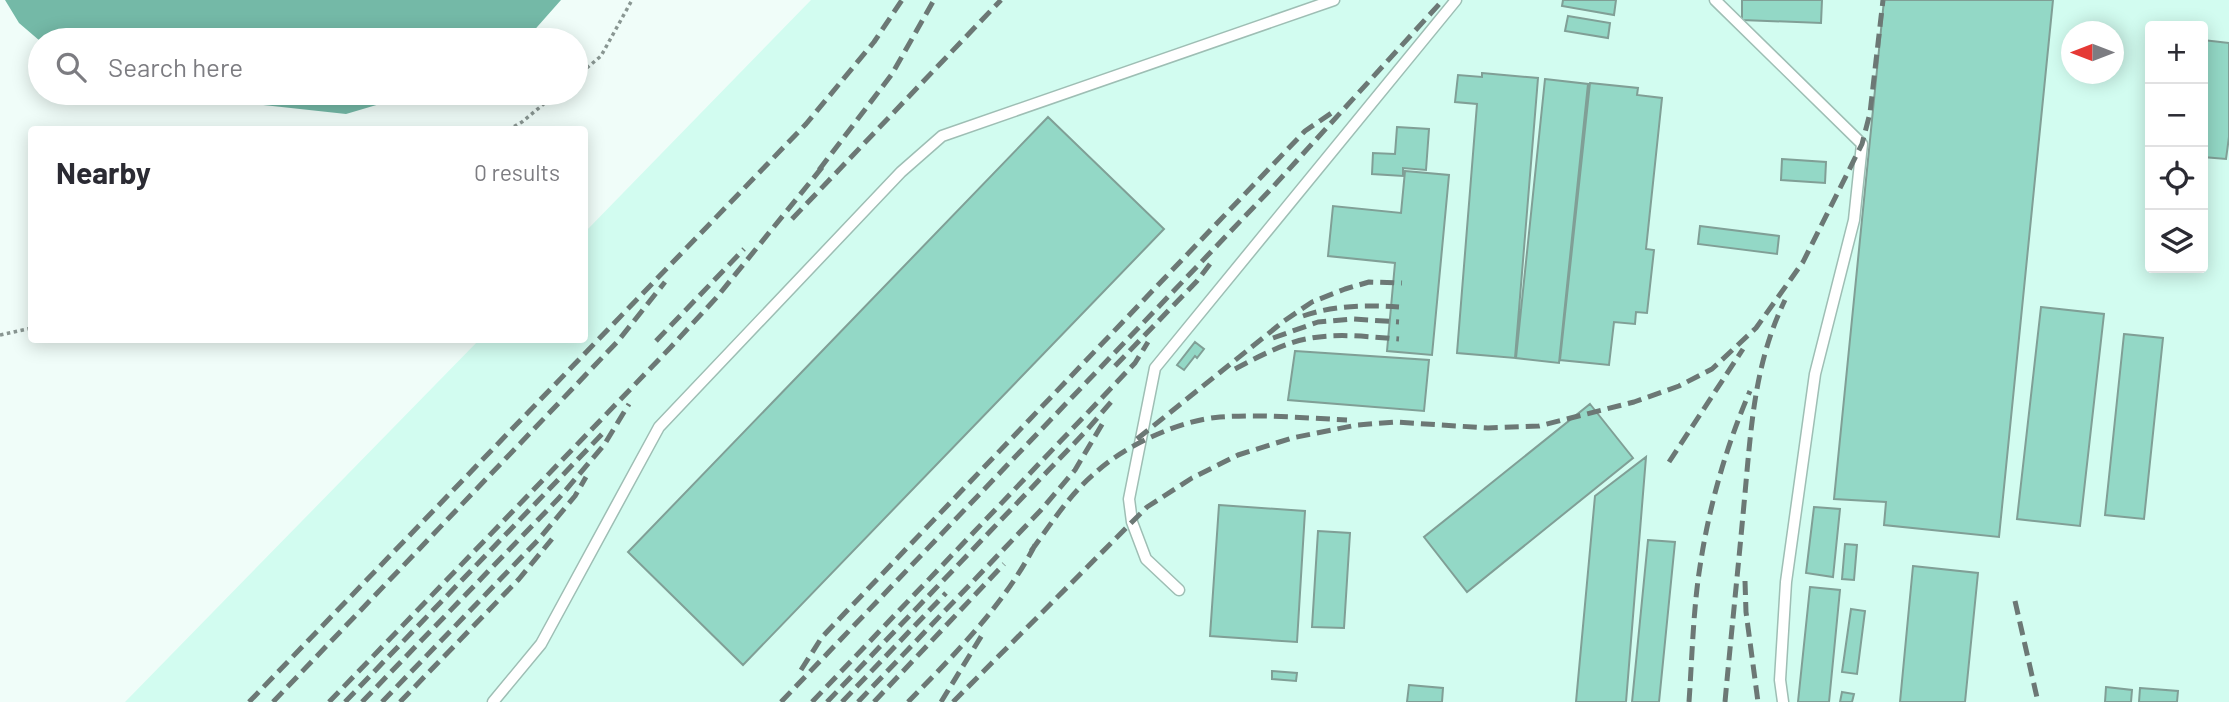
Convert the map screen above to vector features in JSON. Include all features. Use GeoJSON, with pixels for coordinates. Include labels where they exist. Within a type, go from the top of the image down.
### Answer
{"type":"FeatureCollection","features":[{"type":"Feature","properties":{"kind":"lane"},"geometry":{"type":"LineString","coordinates":[[493,702],[541,645],[659,427],[901,172],[942,136],[1334,0]]}},
{"type":"Feature","properties":{"kind":"lane"},"geometry":{"type":"LineString","coordinates":[[1179,590],[1146,559],[1132,522],[1129,499],[1155,368],[1455,0]]}},
{"type":"Feature","properties":{"kind":"lane"},"geometry":{"type":"LineString","coordinates":[[1715,0],[1862,144],[1854,220],[1815,374],[1786,582],[1780,680],[1783,702]]}},
{"type":"Feature","properties":{"kind":"path"},"geometry":{"type":"LineString","coordinates":[[588,67],[601,56],[632,0]]}},
{"type":"Feature","properties":{"kind":"path"},"geometry":{"type":"LineString","coordinates":[[515,126],[543,105]]}},
{"type":"Feature","properties":{"kind":"path"},"geometry":{"type":"LineString","coordinates":[[0,335],[28,329]]}},
{"type":"Feature","properties":{"kind":"shaded area"},"geometry":{"type":"Polygon","coordinates":[[[5,0],[561,0],[536,28],[28,28],[28,31],[19,23],[5,0]]]}},
{"type":"Feature","properties":{"kind":"shaded area"},"geometry":{"type":"Polygon","coordinates":[[[811,0],[2229,0],[2229,702],[125,702],[476,343],[588,343],[588,229],[811,0]]]}},
{"type":"Feature","properties":{"kind":"shaded area"},"geometry":{"type":"Polygon","coordinates":[[[264,105],[376,105],[346,114],[264,105]]]}},
{"type":"Feature","properties":{"kind":"building"},"geometry":{"type":"Polygon","coordinates":[[[1563,0],[1616,0],[1614,15],[1562,6],[1563,0]]]}},
{"type":"Feature","properties":{"kind":"building"},"geometry":{"type":"Polygon","coordinates":[[[1742,0],[1822,0],[1821,23],[1742,20],[1742,0]]]}},
{"type":"Feature","properties":{"kind":"building"},"geometry":{"type":"Polygon","coordinates":[[[1884,0],[2053,0],[1999,537],[1884,525],[1886,502],[1834,499],[1884,0]]]}},
{"type":"Feature","properties":{"kind":"building"},"geometry":{"type":"Polygon","coordinates":[[[1568,16],[1610,23],[1608,38],[1565,31],[1568,16]]]}},
{"type":"Feature","properties":{"kind":"building"},"geometry":{"type":"Polygon","coordinates":[[[2208,41],[2229,43],[2229,137],[2226,159],[2208,157],[2208,41]]]}},
{"type":"Feature","properties":{"kind":"building"},"geometry":{"type":"Polygon","coordinates":[[[1482,73],[1538,78],[1515,358],[1457,353],[1477,104],[1455,102],[1458,75],[1482,77],[1482,73]]]}},
{"type":"Feature","properties":{"kind":"building"},"geometry":{"type":"Polygon","coordinates":[[[1545,79],[1588,84],[1559,363],[1516,358],[1545,79]]]}},
{"type":"Feature","properties":{"kind":"building"},"geometry":{"type":"Polygon","coordinates":[[[1590,83],[1638,88],[1637,95],[1662,98],[1646,249],[1654,250],[1647,313],[1636,312],[1635,324],[1614,322],[1609,365],[1560,360],[1590,83]]]}},
{"type":"Feature","properties":{"kind":"building"},"geometry":{"type":"Polygon","coordinates":[[[1048,117],[1164,229],[743,665],[628,552],[1048,117]]]}},
{"type":"Feature","properties":{"kind":"building"},"geometry":{"type":"Polygon","coordinates":[[[1397,127],[1429,129],[1426,170],[1403,168],[1403,176],[1372,174],[1373,153],[1395,154],[1397,127]]]}},
{"type":"Feature","properties":{"kind":"building"},"geometry":{"type":"Polygon","coordinates":[[[1782,159],[1826,162],[1825,183],[1781,180],[1782,159]]]}},
{"type":"Feature","properties":{"kind":"building"},"geometry":{"type":"Polygon","coordinates":[[[1405,171],[1449,175],[1432,355],[1387,351],[1395,263],[1328,256],[1333,206],[1401,213],[1405,171]]]}},
{"type":"Feature","properties":{"kind":"building"},"geometry":{"type":"Polygon","coordinates":[[[1700,226],[1779,236],[1777,254],[1698,244],[1700,226]]]}},
{"type":"Feature","properties":{"kind":"building"},"geometry":{"type":"Polygon","coordinates":[[[2041,307],[2104,314],[2080,526],[2017,519],[2041,307]]]}},
{"type":"Feature","properties":{"kind":"building"},"geometry":{"type":"Polygon","coordinates":[[[2124,334],[2163,338],[2144,519],[2105,515],[2124,334]]]}},
{"type":"Feature","properties":{"kind":"building"},"geometry":{"type":"Polygon","coordinates":[[[1195,342],[1204,349],[1184,370],[1177,365],[1195,342]]]}},
{"type":"Feature","properties":{"kind":"building"},"geometry":{"type":"Polygon","coordinates":[[[1295,351],[1429,360],[1424,411],[1288,400],[1295,351]]]}},
{"type":"Feature","properties":{"kind":"building"},"geometry":{"type":"Polygon","coordinates":[[[1590,404],[1633,458],[1467,592],[1424,537],[1590,404]]]}},
{"type":"Feature","properties":{"kind":"building"},"geometry":{"type":"Polygon","coordinates":[[[1646,457],[1626,702],[1576,702],[1595,496],[1646,457]]]}},
{"type":"Feature","properties":{"kind":"building"},"geometry":{"type":"Polygon","coordinates":[[[1219,505],[1305,511],[1297,642],[1210,636],[1219,505]]]}},
{"type":"Feature","properties":{"kind":"building"},"geometry":{"type":"Polygon","coordinates":[[[1814,507],[1840,509],[1833,577],[1806,573],[1814,507]]]}},
{"type":"Feature","properties":{"kind":"building"},"geometry":{"type":"Polygon","coordinates":[[[1318,531],[1350,533],[1344,628],[1312,627],[1318,531]]]}},
{"type":"Feature","properties":{"kind":"building"},"geometry":{"type":"Polygon","coordinates":[[[1648,540],[1675,542],[1659,702],[1632,702],[1648,540]]]}},
{"type":"Feature","properties":{"kind":"building"},"geometry":{"type":"Polygon","coordinates":[[[1845,544],[1857,545],[1854,580],[1842,579],[1845,544]]]}},
{"type":"Feature","properties":{"kind":"building"},"geometry":{"type":"Polygon","coordinates":[[[1913,566],[1978,573],[1965,702],[1900,702],[1913,566]]]}},
{"type":"Feature","properties":{"kind":"building"},"geometry":{"type":"Polygon","coordinates":[[[1810,587],[1840,590],[1829,702],[1798,702],[1810,587]]]}},
{"type":"Feature","properties":{"kind":"building"},"geometry":{"type":"Polygon","coordinates":[[[1851,609],[1865,611],[1857,674],[1842,672],[1851,609]]]}},
{"type":"Feature","properties":{"kind":"building"},"geometry":{"type":"Polygon","coordinates":[[[1272,671],[1297,673],[1296,681],[1272,679],[1272,671]]]}},
{"type":"Feature","properties":{"kind":"building"},"geometry":{"type":"Polygon","coordinates":[[[1409,685],[1443,688],[1442,702],[1407,702],[1409,685]]]}},
{"type":"Feature","properties":{"kind":"building"},"geometry":{"type":"Polygon","coordinates":[[[2106,687],[2132,690],[2131,702],[2105,702],[2106,687]]]}},
{"type":"Feature","properties":{"kind":"building"},"geometry":{"type":"Polygon","coordinates":[[[2140,688],[2178,691],[2177,702],[2139,702],[2140,688]]]}},
{"type":"Feature","properties":{"kind":"building"},"geometry":{"type":"Polygon","coordinates":[[[1842,692],[1854,694],[1852,702],[1840,702],[1842,692]]]}},
{"type":"Feature","properties":{"kind":"railway"},"geometry":{"type":"LineString","coordinates":[[249,702],[806,124],[874,42],[902,0]]}},
{"type":"Feature","properties":{"kind":"railway"},"geometry":{"type":"LineString","coordinates":[[819,170],[892,74],[934,0]]}},
{"type":"Feature","properties":{"kind":"railway"},"geometry":{"type":"LineString","coordinates":[[792,219],[1001,0]]}},
{"type":"Feature","properties":{"kind":"railway"},"geometry":{"type":"LineString","coordinates":[[781,702],[1271,189],[1443,0]]}},
{"type":"Feature","properties":{"kind":"railway"},"geometry":{"type":"LineString","coordinates":[[953,702],[1147,507],[1192,478],[1238,455],[1292,438],[1357,425],[1395,422],[1488,428],[1539,426],[1634,402],[1679,386],[1712,369],[1756,328],[1803,262],[1862,144],[1870,113],[1883,0]]}},
{"type":"Feature","properties":{"kind":"railway"},"geometry":{"type":"LineString","coordinates":[[801,670],[822,637],[1305,131],[1333,112]]}},
{"type":"Feature","properties":{"kind":"railway"},"geometry":{"type":"LineString","coordinates":[[329,702],[670,348],[717,297],[824,165]]}},
{"type":"Feature","properties":{"kind":"railway"},"geometry":{"type":"LineString","coordinates":[[656,341],[744,249]]}},
{"type":"Feature","properties":{"kind":"railway"},"geometry":{"type":"LineString","coordinates":[[1115,366],[1210,264]]}},
{"type":"Feature","properties":{"kind":"railway"},"geometry":{"type":"LineString","coordinates":[[273,702],[618,341],[665,282]]}},
{"type":"Feature","properties":{"kind":"railway"},"geometry":{"type":"LineString","coordinates":[[1137,439],[1284,321],[1312,302],[1369,282],[1402,283]]}},
{"type":"Feature","properties":{"kind":"railway"},"geometry":{"type":"LineString","coordinates":[[1725,702],[1755,400],[1766,350],[1785,300]]}},
{"type":"Feature","properties":{"kind":"railway"},"geometry":{"type":"LineString","coordinates":[[1303,316],[1350,307],[1399,307]]}},
{"type":"Feature","properties":{"kind":"railway"},"geometry":{"type":"LineString","coordinates":[[1273,338],[1318,322],[1353,319],[1399,322]]}},
{"type":"Feature","properties":{"kind":"railway"},"geometry":{"type":"LineString","coordinates":[[1235,369],[1282,346],[1311,338],[1344,336],[1399,339]]}},
{"type":"Feature","properties":{"kind":"railway"},"geometry":{"type":"LineString","coordinates":[[812,702],[1135,363],[1148,342]]}},
{"type":"Feature","properties":{"kind":"railway"},"geometry":{"type":"LineString","coordinates":[[1669,462],[1743,349]]}},
{"type":"Feature","properties":{"kind":"railway"},"geometry":{"type":"LineString","coordinates":[[1689,702],[1697,589],[1707,526],[1725,457],[1750,391]]}},
{"type":"Feature","properties":{"kind":"railway"},"geometry":{"type":"LineString","coordinates":[[827,702],[1111,402]]}},
{"type":"Feature","properties":{"kind":"railway"},"geometry":{"type":"LineString","coordinates":[[362,702],[559,498],[604,445],[629,404]]}},
{"type":"Feature","properties":{"kind":"railway"},"geometry":{"type":"LineString","coordinates":[[1031,551],[1086,482],[1121,453],[1153,436],[1188,423],[1220,417],[1268,416],[1347,420]]}},
{"type":"Feature","properties":{"kind":"railway"},"geometry":{"type":"LineString","coordinates":[[858,702],[1041,510],[1075,470],[1104,421]]}},
{"type":"Feature","properties":{"kind":"railway"},"geometry":{"type":"LineString","coordinates":[[345,702],[604,432]]}},
{"type":"Feature","properties":{"kind":"railway"},"geometry":{"type":"LineString","coordinates":[[382,702],[539,539],[575,496],[586,477]]}},
{"type":"Feature","properties":{"kind":"railway"},"geometry":{"type":"LineString","coordinates":[[400,702],[519,579],[552,539]]}},
{"type":"Feature","properties":{"kind":"railway"},"geometry":{"type":"LineString","coordinates":[[908,702],[994,608],[1035,545]]}},
{"type":"Feature","properties":{"kind":"railway"},"geometry":{"type":"LineString","coordinates":[[874,702],[1004,564]]}},
{"type":"Feature","properties":{"kind":"railway"},"geometry":{"type":"LineString","coordinates":[[1745,581],[1746,612],[1758,702]]}},
{"type":"Feature","properties":{"kind":"railway"},"geometry":{"type":"LineString","coordinates":[[842,702],[946,593]]}},
{"type":"Feature","properties":{"kind":"railway"},"geometry":{"type":"LineString","coordinates":[[2015,601],[2038,702]]}},
{"type":"Feature","properties":{"kind":"railway"},"geometry":{"type":"LineString","coordinates":[[941,702],[982,635]]}}]}
